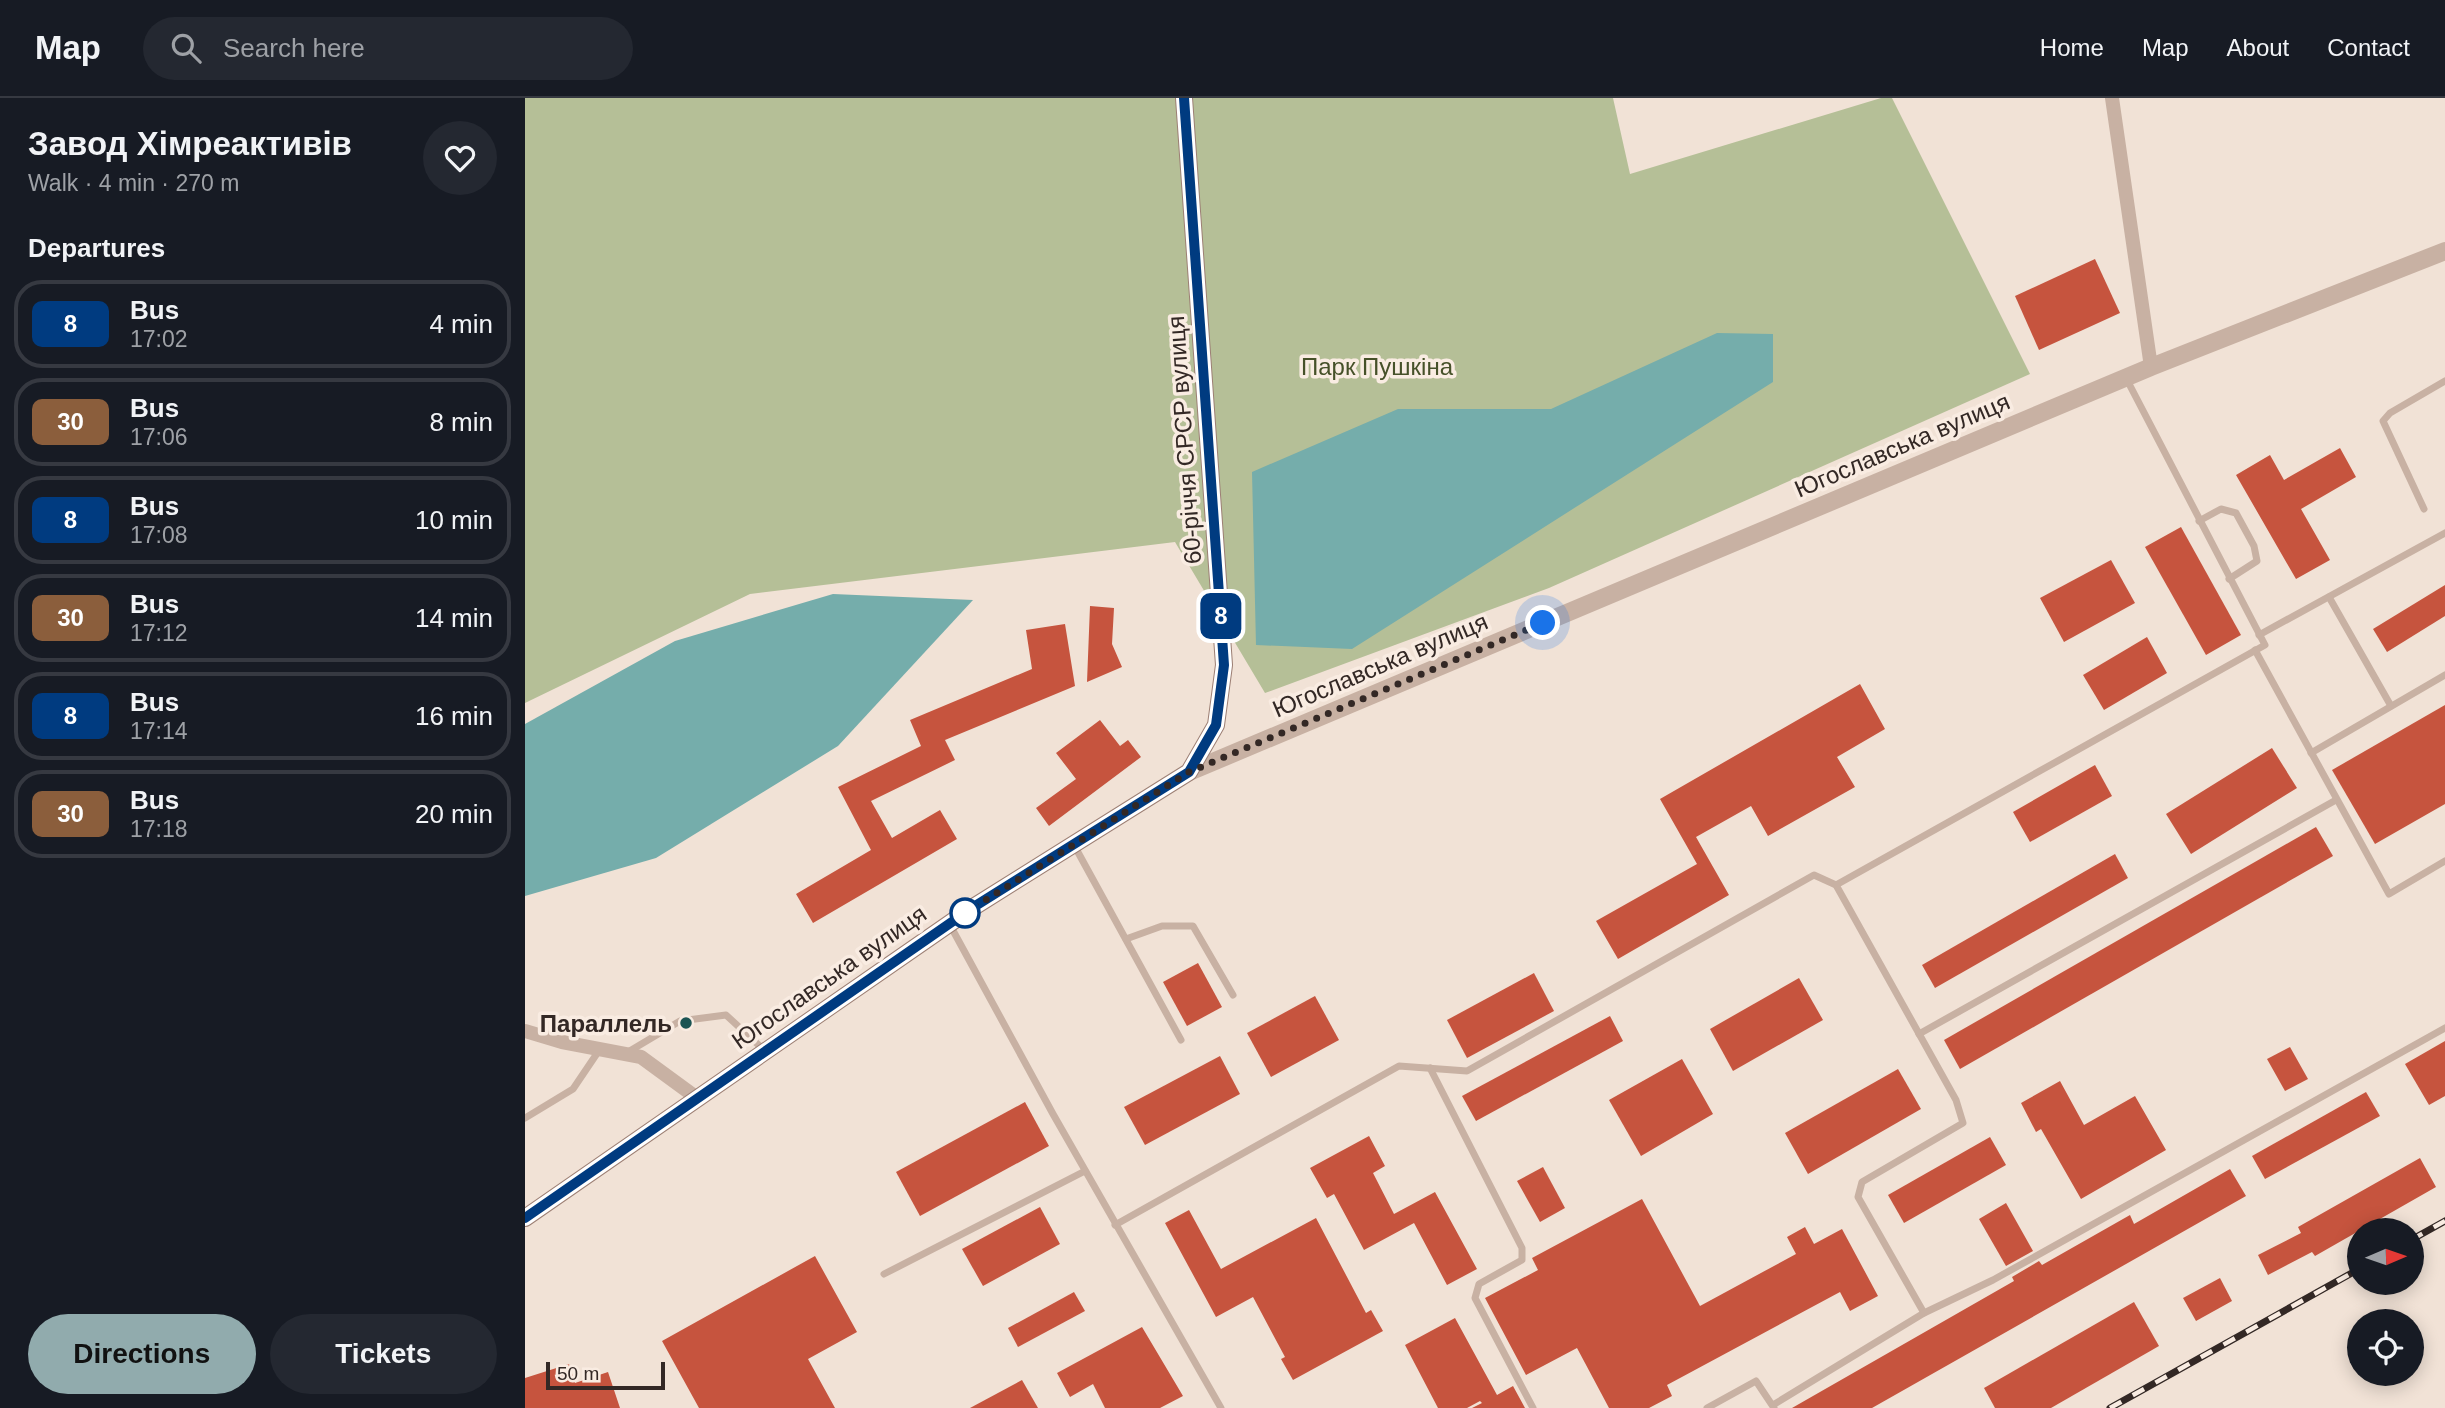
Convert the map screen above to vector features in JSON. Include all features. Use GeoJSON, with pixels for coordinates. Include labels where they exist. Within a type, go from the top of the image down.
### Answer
{"type":"FeatureCollection","features":[{"type":"Feature","properties":{"kind":"main road","name":"60-річчя СРСР вулиця"},"geometry":{"type":"LineString","coordinates":[[1184,98],[1224,665],[1216,725],[1189,772]]}},
{"type":"Feature","properties":{"kind":"main road","name":"Югославська вулиця"},"geometry":{"type":"LineString","coordinates":[[525,1217],[949,924],[1189,772]]}},
{"type":"Feature","properties":{"kind":"street"},"geometry":{"type":"LineString","coordinates":[[2112,98],[2151,367]]}},
{"type":"Feature","properties":{"kind":"street","name":"Югославська вулиця"},"geometry":{"type":"LineString","coordinates":[[1189,772],[2126,377],[2445,251]]}},
{"type":"Feature","properties":{"kind":"street"},"geometry":{"type":"LineString","coordinates":[[525,1031],[562,1042],[628,1052],[656,1065],[697,1098]]}},
{"type":"Feature","properties":{"kind":"lane"},"geometry":{"type":"LineString","coordinates":[[1836,885],[2265,645],[2126,377]]}},
{"type":"Feature","properties":{"kind":"lane"},"geometry":{"type":"LineString","coordinates":[[2424,509],[2383,421],[2390,413],[2445,381]]}},
{"type":"Feature","properties":{"kind":"lane"},"geometry":{"type":"LineString","coordinates":[[2199,520],[2221,509],[2236,513],[2254,546],[2256,561],[2229,579]]}},
{"type":"Feature","properties":{"kind":"lane"},"geometry":{"type":"LineString","coordinates":[[2259,635],[2445,533]]}},
{"type":"Feature","properties":{"kind":"lane"},"geometry":{"type":"LineString","coordinates":[[2329,597],[2391,706]]}},
{"type":"Feature","properties":{"kind":"lane"},"geometry":{"type":"LineString","coordinates":[[2255,650],[2389,894],[2444,862]]}},
{"type":"Feature","properties":{"kind":"lane"},"geometry":{"type":"LineString","coordinates":[[2311,753],[2445,676]]}},
{"type":"Feature","properties":{"kind":"lane"},"geometry":{"type":"LineString","coordinates":[[1919,1034],[2336,800]]}},
{"type":"Feature","properties":{"kind":"lane"},"geometry":{"type":"LineString","coordinates":[[1074,844],[1181,1040]]}},
{"type":"Feature","properties":{"kind":"lane"},"geometry":{"type":"LineString","coordinates":[[1115,1225],[1399,1066],[1467,1071],[1814,876],[1836,885],[1956,1100],[1963,1123],[1862,1182],[1858,1197],[1924,1313]]}},
{"type":"Feature","properties":{"kind":"lane"},"geometry":{"type":"LineString","coordinates":[[949,924],[1115,1225],[1221,1408]]}},
{"type":"Feature","properties":{"kind":"lane"},"geometry":{"type":"LineString","coordinates":[[1126,939],[1162,926],[1193,926],[1233,995]]}},
{"type":"Feature","properties":{"kind":"lane"},"geometry":{"type":"LineString","coordinates":[[628,1052],[680,1021],[726,1015],[765,1051]]}},
{"type":"Feature","properties":{"kind":"lane"},"geometry":{"type":"LineString","coordinates":[[1707,1408],[1756,1381],[1774,1407],[1924,1313],[1993,1280],[2445,1028]]}},
{"type":"Feature","properties":{"kind":"lane"},"geometry":{"type":"LineString","coordinates":[[525,1118],[573,1089],[601,1048]]}},
{"type":"Feature","properties":{"kind":"lane"},"geometry":{"type":"LineString","coordinates":[[1430,1068],[1522,1248],[1522,1260],[1479,1284],[1475,1298],[1533,1408]]}},
{"type":"Feature","properties":{"kind":"lane"},"geometry":{"type":"LineString","coordinates":[[884,1274],[1085,1171]]}},
{"type":"Feature","properties":{"kind":"green space","name":"Парк Пушкіна"},"geometry":{"type":"Polygon","coordinates":[[[525,98],[1613,98],[1630,174],[1881,98],[1892,98],[2030,374],[1549,588],[1265,693],[1175,542],[750,594],[525,703],[525,98]]]}},
{"type":"Feature","properties":{"kind":"water"},"geometry":{"type":"Polygon","coordinates":[[[1717,333],[1773,334],[1773,382],[1352,649],[1256,645],[1252,472],[1398,409],[1551,409],[1717,333]]]}},
{"type":"Feature","properties":{"kind":"water"},"geometry":{"type":"Polygon","coordinates":[[[833,594],[973,600],[838,746],[656,858],[525,896],[525,724],[675,641],[833,594]]]}},
{"type":"Feature","properties":{"kind":"building"},"geometry":{"type":"Polygon","coordinates":[[[2095,259],[2120,313],[2039,350],[2015,296],[2095,259]]]}},
{"type":"Feature","properties":{"kind":"building"},"geometry":{"type":"Polygon","coordinates":[[[2340,448],[2356,477],[2301,509],[2330,560],[2296,579],[2236,475],[2270,455],[2284,480],[2340,448]]]}},
{"type":"Feature","properties":{"kind":"building"},"geometry":{"type":"Polygon","coordinates":[[[2181,527],[2241,635],[2206,655],[2145,547],[2181,527]]]}},
{"type":"Feature","properties":{"kind":"building"},"geometry":{"type":"Polygon","coordinates":[[[2111,560],[2135,603],[2064,642],[2040,598],[2111,560]]]}},
{"type":"Feature","properties":{"kind":"building"},"geometry":{"type":"Polygon","coordinates":[[[2445,585],[2445,616],[2387,652],[2373,629],[2445,585]]]}},
{"type":"Feature","properties":{"kind":"building"},"geometry":{"type":"Polygon","coordinates":[[[1090,606],[1114,608],[1112,644],[1122,667],[1087,682],[1090,606]]]}},
{"type":"Feature","properties":{"kind":"building"},"geometry":{"type":"Polygon","coordinates":[[[1065,624],[1075,686],[945,740],[955,760],[871,801],[892,838],[940,810],[957,839],[813,923],[796,894],[871,850],[838,787],[921,746],[910,720],[1032,669],[1026,630],[1065,624]]]}},
{"type":"Feature","properties":{"kind":"building"},"geometry":{"type":"Polygon","coordinates":[[[2147,637],[2167,673],[2104,710],[2083,675],[2147,637]]]}},
{"type":"Feature","properties":{"kind":"building"},"geometry":{"type":"Polygon","coordinates":[[[1860,684],[1885,729],[1837,757],[1855,787],[1768,836],[1751,806],[1696,837],[1729,895],[1618,959],[1596,921],[1697,864],[1660,799],[1860,684]]]}},
{"type":"Feature","properties":{"kind":"building"},"geometry":{"type":"Polygon","coordinates":[[[2445,705],[2445,804],[2375,844],[2332,770],[2445,705]]]}},
{"type":"Feature","properties":{"kind":"building"},"geometry":{"type":"Polygon","coordinates":[[[1100,720],[1120,746],[1128,740],[1141,757],[1049,826],[1036,808],[1076,779],[1056,753],[1100,720]]]}},
{"type":"Feature","properties":{"kind":"building"},"geometry":{"type":"Polygon","coordinates":[[[2272,748],[2297,788],[2191,854],[2166,814],[2272,748]]]}},
{"type":"Feature","properties":{"kind":"building"},"geometry":{"type":"Polygon","coordinates":[[[2095,765],[2112,796],[2030,842],[2013,812],[2095,765]]]}},
{"type":"Feature","properties":{"kind":"building"},"geometry":{"type":"Polygon","coordinates":[[[2316,827],[2333,856],[1960,1069],[1944,1040],[2316,827]]]}},
{"type":"Feature","properties":{"kind":"building"},"geometry":{"type":"Polygon","coordinates":[[[2115,854],[2128,878],[1935,988],[1922,965],[2115,854]]]}},
{"type":"Feature","properties":{"kind":"building"},"geometry":{"type":"Polygon","coordinates":[[[1198,963],[1222,1007],[1187,1026],[1163,982],[1198,963]]]}},
{"type":"Feature","properties":{"kind":"building"},"geometry":{"type":"Polygon","coordinates":[[[1534,973],[1554,1011],[1467,1058],[1447,1020],[1534,973]]]}},
{"type":"Feature","properties":{"kind":"building"},"geometry":{"type":"Polygon","coordinates":[[[1799,978],[1823,1020],[1733,1071],[1710,1029],[1799,978]]]}},
{"type":"Feature","properties":{"kind":"building"},"geometry":{"type":"Polygon","coordinates":[[[1315,996],[1339,1040],[1271,1077],[1247,1033],[1315,996]]]}},
{"type":"Feature","properties":{"kind":"building"},"geometry":{"type":"Polygon","coordinates":[[[1610,1016],[1623,1041],[1476,1121],[1462,1096],[1610,1016]]]}},
{"type":"Feature","properties":{"kind":"building"},"geometry":{"type":"Polygon","coordinates":[[[2445,1041],[2445,1096],[2429,1105],[2405,1064],[2445,1041]]]}},
{"type":"Feature","properties":{"kind":"building"},"geometry":{"type":"Polygon","coordinates":[[[2290,1047],[2308,1079],[2285,1091],[2267,1059],[2290,1047]]]}},
{"type":"Feature","properties":{"kind":"building"},"geometry":{"type":"Polygon","coordinates":[[[1220,1056],[1240,1094],[1145,1145],[1124,1107],[1220,1056]]]}},
{"type":"Feature","properties":{"kind":"building"},"geometry":{"type":"Polygon","coordinates":[[[1682,1059],[1713,1114],[1641,1156],[1609,1100],[1682,1059]]]}},
{"type":"Feature","properties":{"kind":"building"},"geometry":{"type":"Polygon","coordinates":[[[1898,1069],[1921,1109],[1808,1174],[1785,1133],[1898,1069]]]}},
{"type":"Feature","properties":{"kind":"building"},"geometry":{"type":"Polygon","coordinates":[[[2060,1081],[2084,1125],[2135,1096],[2166,1150],[2081,1199],[2041,1129],[2036,1132],[2021,1103],[2060,1081]]]}},
{"type":"Feature","properties":{"kind":"building"},"geometry":{"type":"Polygon","coordinates":[[[2366,1092],[2380,1116],[2265,1179],[2252,1156],[2366,1092]]]}},
{"type":"Feature","properties":{"kind":"building"},"geometry":{"type":"Polygon","coordinates":[[[1025,1102],[1049,1146],[920,1216],[896,1172],[1025,1102]]]}},
{"type":"Feature","properties":{"kind":"building"},"geometry":{"type":"Polygon","coordinates":[[[1369,1136],[1385,1166],[1373,1173],[1394,1214],[1435,1192],[1477,1269],[1447,1285],[1414,1223],[1364,1250],[1334,1194],[1327,1198],[1310,1168],[1369,1136]]]}},
{"type":"Feature","properties":{"kind":"building"},"geometry":{"type":"Polygon","coordinates":[[[1990,1137],[2006,1165],[1904,1223],[1888,1195],[1990,1137]]]}},
{"type":"Feature","properties":{"kind":"building"},"geometry":{"type":"Polygon","coordinates":[[[2420,1158],[2436,1187],[2382,1218],[2347,1218],[2347,1238],[2315,1256],[2312,1252],[2268,1275],[2258,1255],[2301,1233],[2298,1227],[2420,1158]]]}},
{"type":"Feature","properties":{"kind":"building"},"geometry":{"type":"Polygon","coordinates":[[[1543,1167],[1565,1208],[1540,1222],[1517,1181],[1543,1167]]]}},
{"type":"Feature","properties":{"kind":"building"},"geometry":{"type":"Polygon","coordinates":[[[2230,1169],[2246,1196],[1872,1408],[1792,1408],[2014,1281],[2012,1277],[2039,1261],[2042,1265],[2130,1215],[2134,1224],[2230,1169]]]}},
{"type":"Feature","properties":{"kind":"building"},"geometry":{"type":"Polygon","coordinates":[[[1642,1199],[1700,1306],[1796,1254],[1787,1237],[1805,1227],[1814,1244],[1842,1229],[1878,1296],[1850,1311],[1840,1292],[1667,1385],[1672,1396],[1649,1408],[1609,1408],[1577,1348],[1526,1375],[1485,1298],[1538,1270],[1532,1258],[1642,1199]]]}},
{"type":"Feature","properties":{"kind":"building"},"geometry":{"type":"Polygon","coordinates":[[[2006,1203],[2033,1251],[2006,1266],[1979,1219],[2006,1203]]]}},
{"type":"Feature","properties":{"kind":"building"},"geometry":{"type":"Polygon","coordinates":[[[1040,1207],[1060,1244],[983,1286],[962,1249],[1040,1207]]]}},
{"type":"Feature","properties":{"kind":"building"},"geometry":{"type":"Polygon","coordinates":[[[1189,1210],[1221,1269],[1316,1218],[1366,1313],[1371,1310],[1383,1331],[1293,1380],[1281,1359],[1285,1357],[1253,1297],[1216,1317],[1165,1223],[1189,1210]]]}},
{"type":"Feature","properties":{"kind":"building"},"geometry":{"type":"Polygon","coordinates":[[[815,1256],[857,1332],[808,1359],[835,1408],[699,1408],[662,1341],[815,1256]]]}},
{"type":"Feature","properties":{"kind":"building"},"geometry":{"type":"Polygon","coordinates":[[[2220,1278],[2232,1301],[2196,1321],[2183,1298],[2220,1278]]]}},
{"type":"Feature","properties":{"kind":"building"},"geometry":{"type":"Polygon","coordinates":[[[1074,1292],[1085,1311],[1018,1347],[1008,1328],[1074,1292]]]}},
{"type":"Feature","properties":{"kind":"building"},"geometry":{"type":"Polygon","coordinates":[[[2134,1302],[2159,1346],[2051,1408],[1995,1408],[1984,1388],[2134,1302]]]}},
{"type":"Feature","properties":{"kind":"building"},"geometry":{"type":"Polygon","coordinates":[[[1455,1318],[1497,1395],[1513,1386],[1525,1408],[1472,1408],[1482,1403],[1480,1401],[1467,1408],[1438,1408],[1405,1345],[1455,1318]]]}},
{"type":"Feature","properties":{"kind":"building"},"geometry":{"type":"Polygon","coordinates":[[[1142,1327],[1183,1396],[1160,1408],[1105,1408],[1093,1384],[1070,1397],[1057,1373],[1142,1327]]]}},
{"type":"Feature","properties":{"kind":"building"},"geometry":{"type":"Polygon","coordinates":[[[569,1364],[575,1383],[608,1372],[620,1408],[525,1408],[525,1378],[569,1364]]]}},
{"type":"Feature","properties":{"kind":"building"},"geometry":{"type":"Polygon","coordinates":[[[1022,1380],[1038,1408],[970,1408],[1022,1380]]]}},
{"type":"Feature","properties":{"kind":"railway"},"geometry":{"type":"LineString","coordinates":[[2424,1233],[2445,1221]]}},
{"type":"Feature","properties":{"kind":"railway"},"geometry":{"type":"LineString","coordinates":[[2110,1408],[2347,1276]]}},
{"type":"Feature","properties":{"kind":"bus line","name":"8"},"geometry":{"type":"LineString","coordinates":[[525,1218],[972,908],[1189,772],[1216,725],[1224,665],[1184,98]]}},
{"type":"Feature","properties":{"kind":"place","name":"Параллель"},"geometry":{"type":"Point","coordinates":[686,1023]}},
{"type":"Feature","properties":{"kind":"route"},"geometry":{"type":"LineString","coordinates":[[965,913],[1189,772],[1543,623]]}}]}
